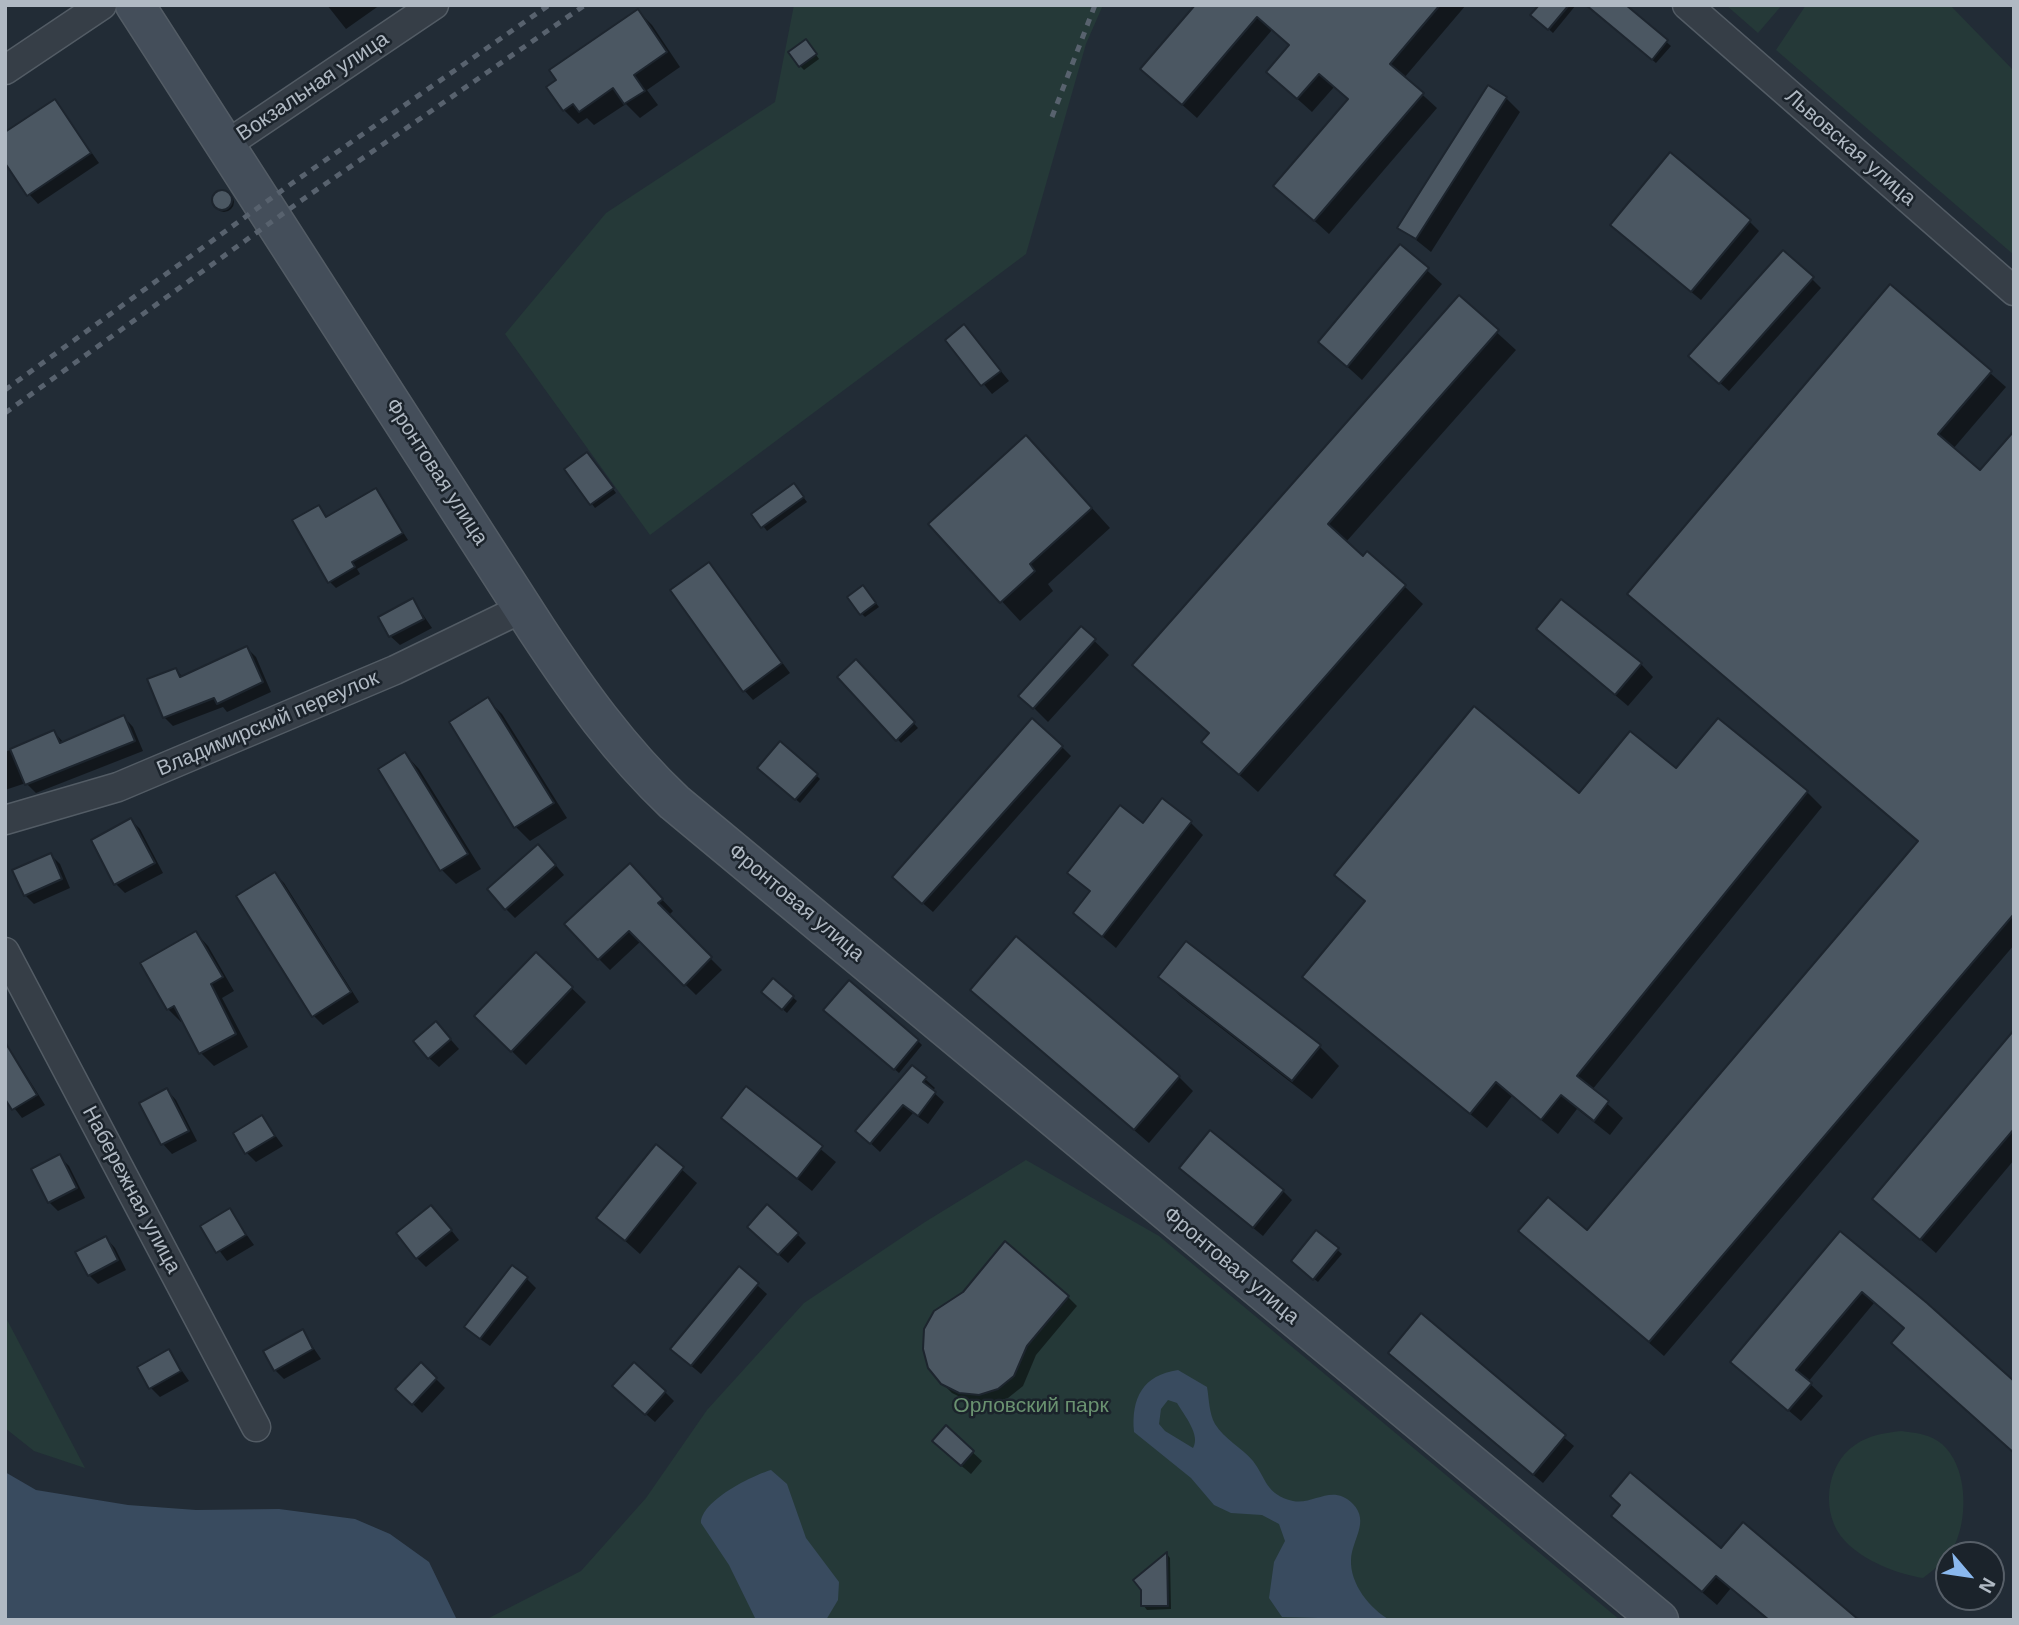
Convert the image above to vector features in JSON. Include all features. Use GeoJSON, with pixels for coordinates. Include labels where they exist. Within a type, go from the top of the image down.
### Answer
{"type":"FeatureCollection","features":[{"type":"Feature","properties":{"kind":"main road","name":"Фронтовая улица"},"geometry":{"type":"LineString","coordinates":[[135,5],[588,707],[642,772],[674,802],[1659,1620]]}},
{"type":"Feature","properties":{"kind":"street"},"geometry":{"type":"LineString","coordinates":[[5,70],[102,5]]}},
{"type":"Feature","properties":{"kind":"street","name":"Вокзальная улица"},"geometry":{"type":"LineString","coordinates":[[226,145],[434,5]]}},
{"type":"Feature","properties":{"kind":"street","name":"Львовская улица"},"geometry":{"type":"LineString","coordinates":[[1687,5],[2014,290]]}},
{"type":"Feature","properties":{"kind":"street","name":"Владимирский переулок"},"geometry":{"type":"LineString","coordinates":[[5,820],[118,787],[395,670],[523,608]]}},
{"type":"Feature","properties":{"kind":"street","name":"Набережная улица"},"geometry":{"type":"LineString","coordinates":[[5,952],[256,1427]]}},
{"type":"Feature","properties":{"kind":"green space"},"geometry":{"type":"Polygon","coordinates":[[[794,5],[1103,5],[1086,44],[1026,254],[650,535],[505,334],[606,213],[775,102],[794,5]]]}},
{"type":"Feature","properties":{"kind":"green space"},"geometry":{"type":"Polygon","coordinates":[[[1726,5],[1782,5],[1758,33],[1726,5]]]}},
{"type":"Feature","properties":{"kind":"green space"},"geometry":{"type":"Polygon","coordinates":[[[1806,5],[1950,5],[2014,71],[2014,255],[1776,50],[1806,5]]]}},
{"type":"Feature","properties":{"kind":"green space","name":"Орловский парк"},"geometry":{"type":"Polygon","coordinates":[[[1026,1160],[1159,1236],[1620,1620],[485,1620],[581,1571],[646,1498],[707,1410],[804,1303],[925,1222],[1026,1160]]]}},
{"type":"Feature","properties":{"kind":"green space"},"geometry":{"type":"Polygon","coordinates":[[[5,1316],[85,1468],[34,1451],[5,1428],[5,1316]]]}},
{"type":"Feature","properties":{"kind":"green space"},"geometry":{"type":"Polygon","coordinates":[[[1901,1431],[1928,1436],[1942,1444],[1950,1453],[1961,1477],[1962,1518],[1956,1541],[1935,1541],[1935,1568],[1923,1578],[1881,1566],[1862,1555],[1845,1541],[1832,1518],[1829,1491],[1837,1465],[1855,1445],[1883,1434],[1901,1431]]]}},
{"type":"Feature","properties":{"kind":"water"},"geometry":{"type":"Polygon","coordinates":[[[1178,1370],[1207,1387],[1210,1411],[1215,1424],[1253,1461],[1277,1495],[1301,1501],[1338,1495],[1353,1504],[1360,1517],[1351,1560],[1354,1578],[1369,1603],[1390,1620],[1282,1617],[1269,1598],[1274,1562],[1285,1541],[1279,1524],[1262,1515],[1231,1513],[1214,1505],[1191,1478],[1134,1432],[1137,1399],[1148,1383],[1178,1370]],[[1168,1400],[1161,1409],[1159,1424],[1165,1431],[1193,1448],[1193,1431],[1177,1403],[1168,1400]]]}},
{"type":"Feature","properties":{"kind":"water"},"geometry":{"type":"Polygon","coordinates":[[[771,1470],[787,1484],[806,1538],[839,1582],[838,1600],[826,1620],[756,1620],[729,1565],[701,1523],[709,1506],[728,1490],[771,1470]]]}},
{"type":"Feature","properties":{"kind":"water"},"geometry":{"type":"Polygon","coordinates":[[[5,1472],[36,1490],[128,1505],[196,1510],[279,1509],[355,1519],[390,1534],[429,1562],[457,1620],[5,1620],[5,1472]]]}},
{"type":"Feature","properties":{"kind":"building"},"geometry":{"type":"Polygon","coordinates":[[[1195,5],[1440,5],[1390,64],[1424,93],[1314,221],[1273,186],[1348,99],[1319,74],[1297,99],[1266,72],[1289,45],[1257,17],[1182,105],[1140,69],[1195,5]]]}},
{"type":"Feature","properties":{"kind":"building"},"geometry":{"type":"Polygon","coordinates":[[[1539,5],[1569,5],[1548,30],[1530,15],[1539,5]]]}},
{"type":"Feature","properties":{"kind":"building"},"geometry":{"type":"Polygon","coordinates":[[[1586,5],[1626,5],[1668,40],[1652,60],[1586,5]]]}},
{"type":"Feature","properties":{"kind":"building"},"geometry":{"type":"Polygon","coordinates":[[[638,9],[667,52],[634,75],[645,91],[624,104],[613,88],[579,112],[573,104],[563,111],[546,87],[556,80],[549,70],[638,9]]]}},
{"type":"Feature","properties":{"kind":"building"},"geometry":{"type":"Polygon","coordinates":[[[806,39],[817,54],[799,67],[788,52],[806,39]]]}},
{"type":"Feature","properties":{"kind":"building"},"geometry":{"type":"Polygon","coordinates":[[[1488,85],[1507,97],[1416,239],[1397,228],[1488,85]]]}},
{"type":"Feature","properties":{"kind":"building"},"geometry":{"type":"Polygon","coordinates":[[[55,99],[91,153],[27,196],[5,163],[5,132],[55,99]]]}},
{"type":"Feature","properties":{"kind":"building"},"geometry":{"type":"Polygon","coordinates":[[[1670,152],[1751,220],[1691,292],[1610,225],[1670,152]]]}},
{"type":"Feature","properties":{"kind":"building"},"geometry":{"type":"Polygon","coordinates":[[[218,190],[226,190],[232,200],[226,210],[218,210],[212,204],[212,196],[218,190]]]}},
{"type":"Feature","properties":{"kind":"building"},"geometry":{"type":"Polygon","coordinates":[[[1400,244],[1429,268],[1347,367],[1318,342],[1400,244]]]}},
{"type":"Feature","properties":{"kind":"building"},"geometry":{"type":"Polygon","coordinates":[[[1783,250],[1814,277],[1719,384],[1688,356],[1783,250]]]}},
{"type":"Feature","properties":{"kind":"building"},"geometry":{"type":"Polygon","coordinates":[[[1890,284],[1992,371],[1938,434],[1980,470],[2014,431],[2014,914],[1649,1342],[1518,1231],[1548,1197],[1587,1230],[1918,841],[1627,594],[1890,284]]]}},
{"type":"Feature","properties":{"kind":"building"},"geometry":{"type":"Polygon","coordinates":[[[1459,295],[1499,330],[1328,524],[1363,556],[1367,551],[1406,585],[1239,775],[1201,742],[1209,733],[1132,665],[1459,295]]]}},
{"type":"Feature","properties":{"kind":"building"},"geometry":{"type":"Polygon","coordinates":[[[964,324],[1001,371],[981,386],[945,340],[964,324]]]}},
{"type":"Feature","properties":{"kind":"building"},"geometry":{"type":"Polygon","coordinates":[[[1026,435],[1092,508],[1030,564],[1035,571],[1000,603],[928,524],[1026,435]]]}},
{"type":"Feature","properties":{"kind":"building"},"geometry":{"type":"Polygon","coordinates":[[[587,452],[614,488],[590,505],[564,469],[587,452]]]}},
{"type":"Feature","properties":{"kind":"building"},"geometry":{"type":"Polygon","coordinates":[[[794,483],[804,497],[761,528],[751,514],[794,483]]]}},
{"type":"Feature","properties":{"kind":"building"},"geometry":{"type":"Polygon","coordinates":[[[376,488],[403,533],[352,562],[355,567],[328,583],[292,520],[319,505],[326,517],[376,488]]]}},
{"type":"Feature","properties":{"kind":"building"},"geometry":{"type":"Polygon","coordinates":[[[709,562],[782,663],[743,692],[670,590],[709,562]]]}},
{"type":"Feature","properties":{"kind":"building"},"geometry":{"type":"Polygon","coordinates":[[[863,585],[876,603],[860,615],[847,597],[863,585]]]}},
{"type":"Feature","properties":{"kind":"building"},"geometry":{"type":"Polygon","coordinates":[[[413,598],[424,619],[389,637],[378,617],[413,598]]]}},
{"type":"Feature","properties":{"kind":"building"},"geometry":{"type":"Polygon","coordinates":[[[1561,599],[1642,663],[1615,695],[1536,629],[1561,599]]]}},
{"type":"Feature","properties":{"kind":"building"},"geometry":{"type":"Polygon","coordinates":[[[1081,626],[1096,639],[1033,709],[1018,696],[1081,626]]]}},
{"type":"Feature","properties":{"kind":"building"},"geometry":{"type":"Polygon","coordinates":[[[247,646],[263,682],[217,704],[214,698],[163,718],[147,679],[176,668],[180,677],[247,646]]]}},
{"type":"Feature","properties":{"kind":"building"},"geometry":{"type":"Polygon","coordinates":[[[856,659],[915,722],[896,741],[837,677],[856,659]]]}},
{"type":"Feature","properties":{"kind":"building"},"geometry":{"type":"Polygon","coordinates":[[[488,697],[554,803],[514,828],[449,722],[488,697]]]}},
{"type":"Feature","properties":{"kind":"building"},"geometry":{"type":"Polygon","coordinates":[[[1474,706],[1579,793],[1630,731],[1676,768],[1718,718],[1808,791],[1577,1076],[1609,1101],[1594,1121],[1561,1095],[1541,1120],[1496,1082],[1470,1114],[1302,977],[1365,901],[1334,875],[1474,706]]]}},
{"type":"Feature","properties":{"kind":"building"},"geometry":{"type":"Polygon","coordinates":[[[124,715],[135,741],[25,785],[10,749],[54,730],[60,743],[124,715]]]}},
{"type":"Feature","properties":{"kind":"building"},"geometry":{"type":"Polygon","coordinates":[[[1032,718],[1063,746],[922,904],[892,877],[1032,718]]]}},
{"type":"Feature","properties":{"kind":"building"},"geometry":{"type":"Polygon","coordinates":[[[780,741],[818,774],[795,800],[757,768],[780,741]]]}},
{"type":"Feature","properties":{"kind":"building"},"geometry":{"type":"Polygon","coordinates":[[[405,752],[468,854],[440,871],[378,769],[405,752]]]}},
{"type":"Feature","properties":{"kind":"building"},"geometry":{"type":"Polygon","coordinates":[[[1162,798],[1192,821],[1102,937],[1073,913],[1090,891],[1067,873],[1120,805],[1143,823],[1162,798]]]}},
{"type":"Feature","properties":{"kind":"building"},"geometry":{"type":"Polygon","coordinates":[[[131,818],[155,863],[114,885],[91,840],[131,818]]]}},
{"type":"Feature","properties":{"kind":"building"},"geometry":{"type":"Polygon","coordinates":[[[538,844],[556,865],[505,910],[487,889],[538,844]]]}},
{"type":"Feature","properties":{"kind":"building"},"geometry":{"type":"Polygon","coordinates":[[[51,853],[62,879],[24,896],[12,870],[51,853]]]}},
{"type":"Feature","properties":{"kind":"building"},"geometry":{"type":"Polygon","coordinates":[[[630,863],[663,899],[658,903],[712,957],[684,986],[629,931],[598,960],[564,924],[630,863]]]}},
{"type":"Feature","properties":{"kind":"building"},"geometry":{"type":"Polygon","coordinates":[[[275,872],[351,992],[312,1017],[236,896],[275,872]]]}},
{"type":"Feature","properties":{"kind":"building"},"geometry":{"type":"Polygon","coordinates":[[[196,931],[223,977],[211,984],[236,1034],[199,1054],[174,1006],[167,1010],[140,963],[196,931]]]}},
{"type":"Feature","properties":{"kind":"building"},"geometry":{"type":"Polygon","coordinates":[[[1016,936],[1180,1076],[1134,1130],[970,990],[1016,936]]]}},
{"type":"Feature","properties":{"kind":"building"},"geometry":{"type":"Polygon","coordinates":[[[1186,941],[1321,1045],[1292,1081],[1158,977],[1186,941]]]}},
{"type":"Feature","properties":{"kind":"building"},"geometry":{"type":"Polygon","coordinates":[[[536,952],[573,987],[511,1052],[474,1016],[536,952]]]}},
{"type":"Feature","properties":{"kind":"building"},"geometry":{"type":"Polygon","coordinates":[[[773,978],[794,996],[782,1010],[761,992],[773,978]]]}},
{"type":"Feature","properties":{"kind":"building"},"geometry":{"type":"Polygon","coordinates":[[[849,980],[919,1040],[894,1070],[823,1010],[849,980]]]}},
{"type":"Feature","properties":{"kind":"building"},"geometry":{"type":"Polygon","coordinates":[[[436,1021],[451,1039],[428,1059],[413,1041],[436,1021]]]}},
{"type":"Feature","properties":{"kind":"building"},"geometry":{"type":"Polygon","coordinates":[[[2014,1030],[2014,1129],[1920,1240],[1872,1199],[2014,1030]]]}},
{"type":"Feature","properties":{"kind":"building"},"geometry":{"type":"Polygon","coordinates":[[[5,1042],[37,1095],[12,1110],[5,1099],[5,1042]]]}},
{"type":"Feature","properties":{"kind":"building"},"geometry":{"type":"Polygon","coordinates":[[[912,1065],[927,1077],[923,1082],[936,1092],[918,1116],[903,1105],[870,1144],[855,1131],[912,1065]]]}},
{"type":"Feature","properties":{"kind":"building"},"geometry":{"type":"Polygon","coordinates":[[[746,1086],[823,1146],[797,1179],[721,1118],[746,1086]]]}},
{"type":"Feature","properties":{"kind":"building"},"geometry":{"type":"Polygon","coordinates":[[[167,1088],[189,1131],[161,1145],[139,1103],[167,1088]]]}},
{"type":"Feature","properties":{"kind":"building"},"geometry":{"type":"Polygon","coordinates":[[[262,1115],[275,1136],[245,1154],[233,1133],[262,1115]]]}},
{"type":"Feature","properties":{"kind":"building"},"geometry":{"type":"Polygon","coordinates":[[[1210,1130],[1284,1190],[1253,1228],[1179,1168],[1210,1130]]]}},
{"type":"Feature","properties":{"kind":"building"},"geometry":{"type":"Polygon","coordinates":[[[656,1144],[684,1167],[625,1241],[596,1218],[656,1144]]]}},
{"type":"Feature","properties":{"kind":"building"},"geometry":{"type":"Polygon","coordinates":[[[60,1154],[77,1188],[48,1203],[31,1169],[60,1154]]]}},
{"type":"Feature","properties":{"kind":"building"},"geometry":{"type":"Polygon","coordinates":[[[767,1204],[799,1233],[778,1255],[747,1227],[767,1204]]]}},
{"type":"Feature","properties":{"kind":"building"},"geometry":{"type":"Polygon","coordinates":[[[431,1205],[452,1230],[416,1259],[396,1233],[431,1205]]]}},
{"type":"Feature","properties":{"kind":"building"},"geometry":{"type":"Polygon","coordinates":[[[230,1208],[246,1235],[216,1253],[200,1226],[230,1208]]]}},
{"type":"Feature","properties":{"kind":"building"},"geometry":{"type":"Polygon","coordinates":[[[1316,1230],[1339,1248],[1313,1280],[1291,1261],[1316,1230]]]}},
{"type":"Feature","properties":{"kind":"building"},"geometry":{"type":"Polygon","coordinates":[[[1840,1231],[1927,1303],[2014,1381],[2014,1453],[1891,1343],[1904,1328],[1862,1292],[1796,1370],[1812,1383],[1788,1411],[1730,1362],[1840,1231]]]}},
{"type":"Feature","properties":{"kind":"building"},"geometry":{"type":"Polygon","coordinates":[[[106,1236],[118,1260],[88,1276],[75,1252],[106,1236]]]}},
{"type":"Feature","properties":{"kind":"building"},"geometry":{"type":"Polygon","coordinates":[[[1005,1241],[1069,1296],[1027,1346],[1014,1376],[998,1389],[979,1395],[959,1393],[941,1384],[928,1368],[923,1349],[924,1329],[934,1311],[963,1292],[1005,1241]]]}},
{"type":"Feature","properties":{"kind":"building"},"geometry":{"type":"Polygon","coordinates":[[[512,1265],[528,1277],[480,1339],[464,1327],[512,1265]]]}},
{"type":"Feature","properties":{"kind":"building"},"geometry":{"type":"Polygon","coordinates":[[[739,1266],[759,1283],[691,1366],[670,1349],[739,1266]]]}},
{"type":"Feature","properties":{"kind":"building"},"geometry":{"type":"Polygon","coordinates":[[[1421,1313],[1566,1435],[1533,1475],[1388,1353],[1421,1313]]]}},
{"type":"Feature","properties":{"kind":"building"},"geometry":{"type":"Polygon","coordinates":[[[303,1329],[313,1349],[274,1371],[263,1351],[303,1329]]]}},
{"type":"Feature","properties":{"kind":"building"},"geometry":{"type":"Polygon","coordinates":[[[169,1349],[181,1371],[149,1389],[137,1367],[169,1349]]]}},
{"type":"Feature","properties":{"kind":"building"},"geometry":{"type":"Polygon","coordinates":[[[421,1362],[437,1378],[412,1405],[395,1389],[421,1362]]]}},
{"type":"Feature","properties":{"kind":"building"},"geometry":{"type":"Polygon","coordinates":[[[634,1362],[666,1391],[645,1415],[612,1386],[634,1362]]]}},
{"type":"Feature","properties":{"kind":"building"},"geometry":{"type":"Polygon","coordinates":[[[946,1425],[974,1451],[961,1466],[932,1441],[946,1425]]]}},
{"type":"Feature","properties":{"kind":"building"},"geometry":{"type":"Polygon","coordinates":[[[1630,1472],[1721,1548],[1743,1522],[1859,1620],[1769,1620],[1716,1576],[1702,1592],[1611,1516],[1620,1505],[1610,1496],[1630,1472]]]}},
{"type":"Feature","properties":{"kind":"building"},"geometry":{"type":"Polygon","coordinates":[[[1167,1552],[1168,1606],[1141,1606],[1141,1590],[1133,1580],[1167,1552]]]}},
{"type":"Feature","properties":{"kind":"railway"},"geometry":{"type":"LineString","coordinates":[[5,390],[291,184],[549,5]]}},
{"type":"Feature","properties":{"kind":"railway"},"geometry":{"type":"LineString","coordinates":[[5,413],[302,200],[585,5]]}},
{"type":"Feature","properties":{"kind":"railway"},"geometry":{"type":"LineString","coordinates":[[1052,117],[1095,5]]}}]}
